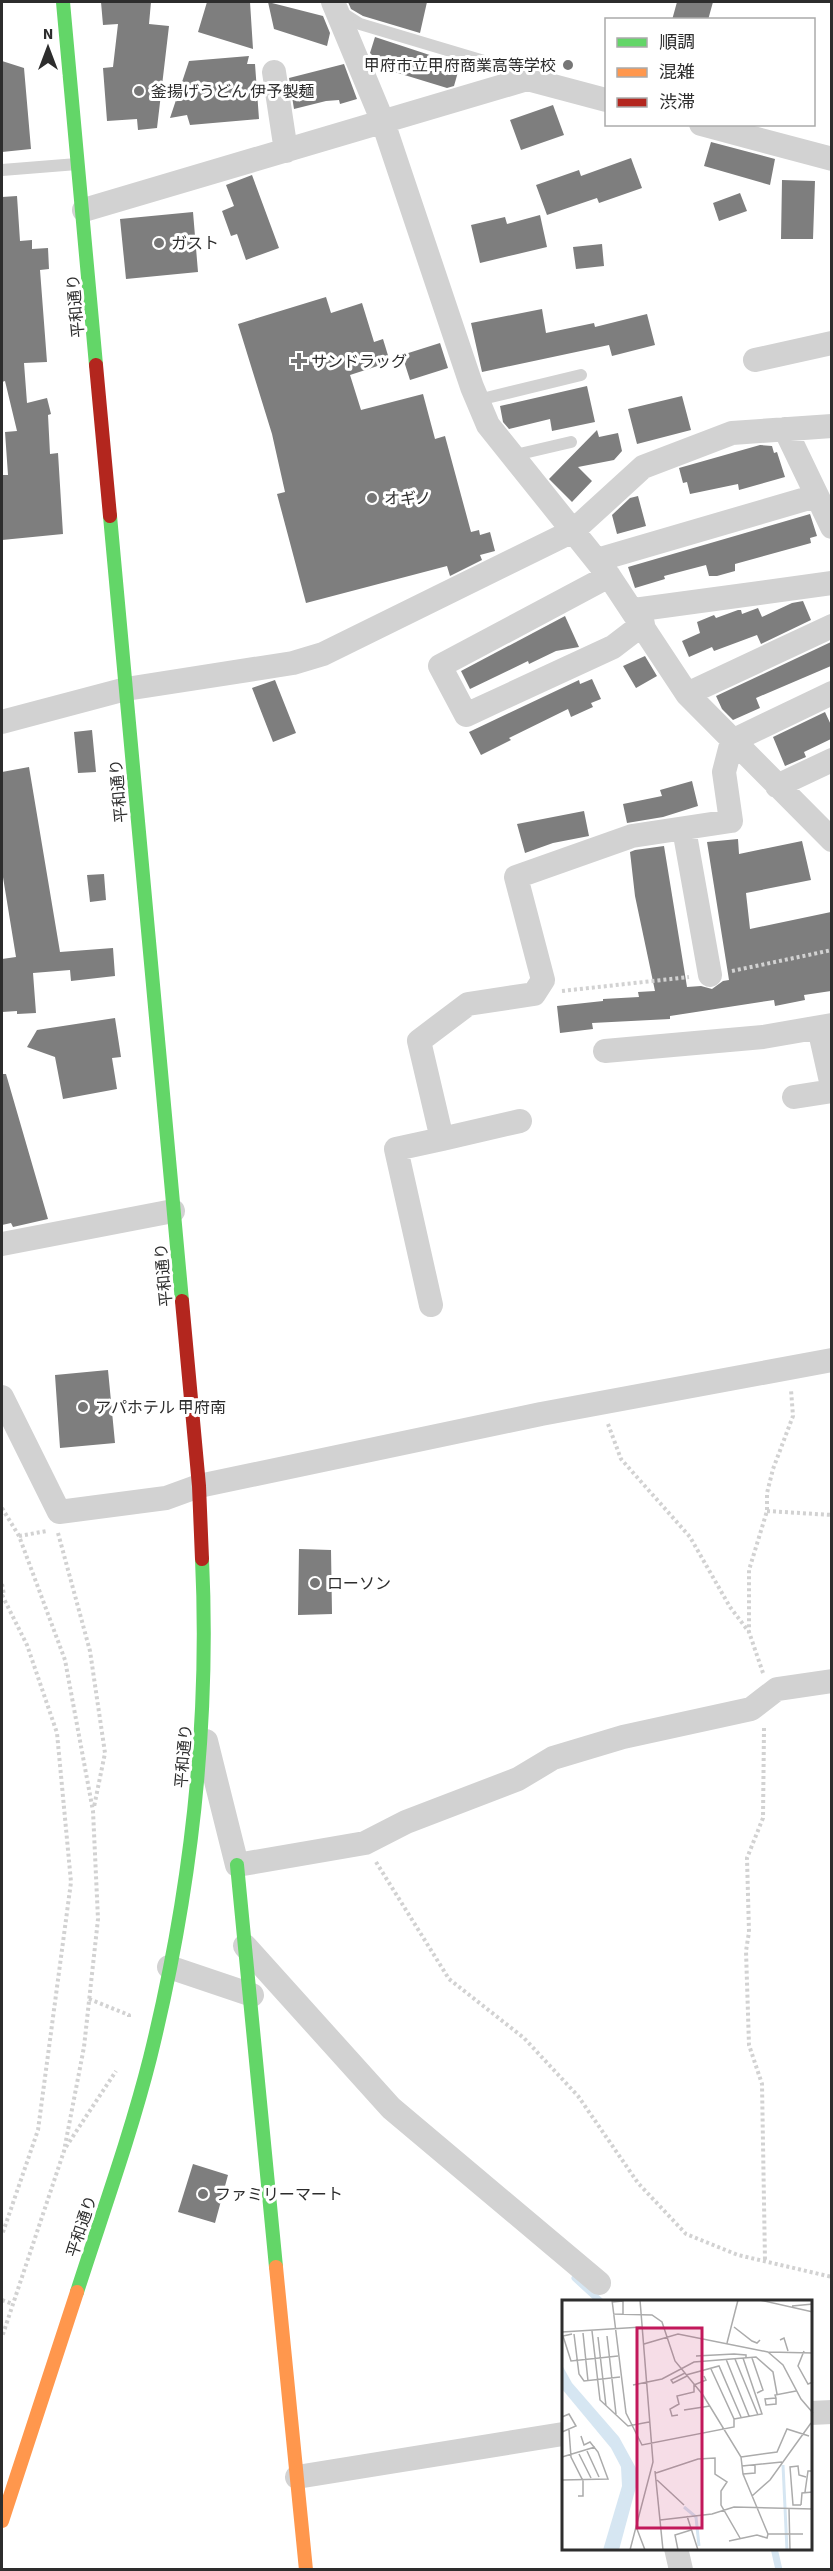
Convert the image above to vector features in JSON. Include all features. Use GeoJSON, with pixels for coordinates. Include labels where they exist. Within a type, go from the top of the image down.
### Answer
{"type":"FeatureCollection","features":[{"type":"Feature","properties":{"kind":"main road","name":"平和通り"},"geometry":{"type":"LineString","coordinates":[[2,2521],[129,2133],[150,2057],[188,1859],[202,1725],[205,1619],[199,1486],[84,210],[77,165],[63,2]]}},
{"type":"Feature","properties":{"kind":"main road"},"geometry":{"type":"LineString","coordinates":[[237,1865],[252,1995],[306,2570]]}},
{"type":"Feature","properties":{"kind":"street"},"geometry":{"type":"LineString","coordinates":[[334,5],[383,122],[488,425],[603,568],[639,617],[687,694],[831,840]]}},
{"type":"Feature","properties":{"kind":"street"},"geometry":{"type":"LineString","coordinates":[[274,72],[286,151]]}},
{"type":"Feature","properties":{"kind":"street"},"geometry":{"type":"LineString","coordinates":[[84,210],[527,79],[605,100]]}},
{"type":"Feature","properties":{"kind":"street"},"geometry":{"type":"LineString","coordinates":[[708,126],[831,159]]}},
{"type":"Feature","properties":{"kind":"street"},"geometry":{"type":"LineString","coordinates":[[755,360],[831,344]]}},
{"type":"Feature","properties":{"kind":"street"},"geometry":{"type":"LineString","coordinates":[[2,722],[126,689],[293,663],[323,654],[573,531],[643,467],[732,433],[831,426]]}},
{"type":"Feature","properties":{"kind":"street"},"geometry":{"type":"LineString","coordinates":[[785,429],[831,526]]}},
{"type":"Feature","properties":{"kind":"street"},"geometry":{"type":"LineString","coordinates":[[816,496],[603,568],[440,666],[466,715],[613,647],[639,617],[831,583]]}},
{"type":"Feature","properties":{"kind":"street"},"geometry":{"type":"LineString","coordinates":[[687,694],[831,626]]}},
{"type":"Feature","properties":{"kind":"street"},"geometry":{"type":"LineString","coordinates":[[442,1139],[419,1041],[468,1004],[534,994],[543,980],[516,877],[633,836],[731,821],[724,772],[732,741],[831,693]]}},
{"type":"Feature","properties":{"kind":"street"},"geometry":{"type":"LineString","coordinates":[[777,786],[831,760]]}},
{"type":"Feature","properties":{"kind":"street"},"geometry":{"type":"LineString","coordinates":[[684,829],[710,975]]}},
{"type":"Feature","properties":{"kind":"street"},"geometry":{"type":"LineString","coordinates":[[605,1051],[764,1036],[825,1027],[831,1086]]}},
{"type":"Feature","properties":{"kind":"street"},"geometry":{"type":"LineString","coordinates":[[794,1097],[831,1091]]}},
{"type":"Feature","properties":{"kind":"street"},"geometry":{"type":"LineString","coordinates":[[431,1305],[396,1149],[520,1121]]}},
{"type":"Feature","properties":{"kind":"street"},"geometry":{"type":"LineString","coordinates":[[2,1244],[173,1211]]}},
{"type":"Feature","properties":{"kind":"street"},"geometry":{"type":"LineString","coordinates":[[2,1397],[59,1512],[166,1498],[199,1486],[600,1404],[831,1360]]}},
{"type":"Feature","properties":{"kind":"street"},"geometry":{"type":"LineString","coordinates":[[202,1725],[237,1865],[365,1843],[406,1822],[518,1779],[553,1758],[623,1737],[751,1709],[777,1689],[831,1681]]}},
{"type":"Feature","properties":{"kind":"street"},"geometry":{"type":"LineString","coordinates":[[246,1946],[391,2108],[599,2283]]}},
{"type":"Feature","properties":{"kind":"street"},"geometry":{"type":"LineString","coordinates":[[169,1967],[252,1995]]}},
{"type":"Feature","properties":{"kind":"street"},"geometry":{"type":"LineString","coordinates":[[812,2413],[831,2412]]}},
{"type":"Feature","properties":{"kind":"street"},"geometry":{"type":"LineString","coordinates":[[297,2477],[562,2434]]}},
{"type":"Feature","properties":{"kind":"street"},"geometry":{"type":"LineString","coordinates":[[676,2550],[681,2570]]}},
{"type":"Feature","properties":{"kind":"lane"},"geometry":{"type":"LineString","coordinates":[[334,5],[360,24],[514,70],[527,79]]}},
{"type":"Feature","properties":{"kind":"lane"},"geometry":{"type":"LineString","coordinates":[[2,170],[77,165]]}},
{"type":"Feature","properties":{"kind":"lane"},"geometry":{"type":"LineString","coordinates":[[478,400],[581,375]]}},
{"type":"Feature","properties":{"kind":"lane"},"geometry":{"type":"LineString","coordinates":[[512,456],[571,442]]}},
{"type":"Feature","properties":{"kind":"path"},"geometry":{"type":"LineString","coordinates":[[534,994],[710,975],[831,950]]}},
{"type":"Feature","properties":{"kind":"path"},"geometry":{"type":"LineString","coordinates":[[749,1632],[749,1570],[767,1511],[767,1493],[772,1469],[793,1416],[789,1368]]}},
{"type":"Feature","properties":{"kind":"path"},"geometry":{"type":"LineString","coordinates":[[600,1404],[621,1459],[690,1537],[730,1607],[749,1632],[765,1679],[763,1818],[747,1858],[749,1932],[746,1951],[749,2045],[762,2084],[765,2261]]}},
{"type":"Feature","properties":{"kind":"path"},"geometry":{"type":"LineString","coordinates":[[2,1508],[19,1536],[65,1660],[93,1811],[98,1919],[84,2047],[64,2151],[2,2337]]}},
{"type":"Feature","properties":{"kind":"path"},"geometry":{"type":"LineString","coordinates":[[767,1511],[831,1515]]}},
{"type":"Feature","properties":{"kind":"path"},"geometry":{"type":"LineString","coordinates":[[19,1536],[57,1529],[90,1651],[105,1753],[93,1811]]}},
{"type":"Feature","properties":{"kind":"path"},"geometry":{"type":"LineString","coordinates":[[2,1584],[5,1601]]}},
{"type":"Feature","properties":{"kind":"path"},"geometry":{"type":"LineString","coordinates":[[2,1595],[27,1645],[57,1732],[71,1882],[38,2130],[2,2235]]}},
{"type":"Feature","properties":{"kind":"path"},"geometry":{"type":"LineString","coordinates":[[365,1843],[449,1979],[524,2038],[578,2096],[638,2183],[686,2234],[738,2255],[831,2277]]}},
{"type":"Feature","properties":{"kind":"path"},"geometry":{"type":"LineString","coordinates":[[89,1998],[129,2015],[128,2025]]}},
{"type":"Feature","properties":{"kind":"path"},"geometry":{"type":"LineString","coordinates":[[64,2151],[121,2065]]}},
{"type":"Feature","properties":{"kind":"path"},"geometry":{"type":"LineString","coordinates":[[2,2300],[13,2304]]}},
{"type":"Feature","properties":{"kind":"building"},"geometry":{"type":"Polygon","coordinates":[[[101,2],[151,2],[149,24],[169,26],[157,128],[138,130],[137,119],[107,121],[103,68],[113,67],[118,24],[103,25],[101,2]]]}},
{"type":"Feature","properties":{"kind":"building"},"geometry":{"type":"Polygon","coordinates":[[[207,2],[250,2],[253,49],[198,32],[207,2]]]}},
{"type":"Feature","properties":{"kind":"building"},"geometry":{"type":"Polygon","coordinates":[[[268,2],[323,16],[330,33],[327,46],[274,29],[268,2]]]}},
{"type":"Feature","properties":{"kind":"building"},"geometry":{"type":"Polygon","coordinates":[[[348,2],[427,2],[420,33],[363,16],[351,9],[348,2]]]}},
{"type":"Feature","properties":{"kind":"building"},"geometry":{"type":"Polygon","coordinates":[[[677,2],[713,2],[709,18],[673,18],[677,2]]]}},
{"type":"Feature","properties":{"kind":"building"},"geometry":{"type":"Polygon","coordinates":[[[375,37],[460,65],[454,86],[447,88],[375,66],[372,57],[374,57],[370,53],[375,37]]]}},
{"type":"Feature","properties":{"kind":"building"},"geometry":{"type":"Polygon","coordinates":[[[249,56],[247,64],[255,64],[259,119],[190,125],[187,115],[170,118],[189,61],[249,56]]]}},
{"type":"Feature","properties":{"kind":"building"},"geometry":{"type":"Polygon","coordinates":[[[2,61],[24,68],[31,149],[2,152],[2,61]]]}},
{"type":"Feature","properties":{"kind":"building"},"geometry":{"type":"Polygon","coordinates":[[[344,64],[357,99],[340,104],[339,100],[326,101],[294,109],[289,78],[344,64]]]}},
{"type":"Feature","properties":{"kind":"building"},"geometry":{"type":"Polygon","coordinates":[[[553,105],[564,135],[521,150],[510,120],[553,105]]]}},
{"type":"Feature","properties":{"kind":"building"},"geometry":{"type":"Polygon","coordinates":[[[711,142],[775,159],[770,185],[704,166],[711,142]]]}},
{"type":"Feature","properties":{"kind":"building"},"geometry":{"type":"Polygon","coordinates":[[[631,158],[642,188],[599,203],[597,198],[547,215],[536,185],[579,170],[581,176],[631,158]]]}},
{"type":"Feature","properties":{"kind":"building"},"geometry":{"type":"Polygon","coordinates":[[[252,175],[279,248],[246,260],[237,234],[231,236],[222,211],[234,206],[226,185],[252,175]]]}},
{"type":"Feature","properties":{"kind":"building"},"geometry":{"type":"Polygon","coordinates":[[[782,180],[815,181],[813,239],[781,239],[782,180]]]}},
{"type":"Feature","properties":{"kind":"building"},"geometry":{"type":"Polygon","coordinates":[[[740,193],[747,211],[719,221],[713,203],[740,193]]]}},
{"type":"Feature","properties":{"kind":"building"},"geometry":{"type":"Polygon","coordinates":[[[17,196],[20,241],[32,240],[32,249],[48,248],[49,269],[40,270],[47,362],[24,363],[27,403],[47,398],[51,414],[48,415],[50,454],[58,453],[63,534],[2,540],[2,475],[8,475],[5,432],[17,431],[5,381],[2,382],[2,197],[17,196]]]}},
{"type":"Feature","properties":{"kind":"building"},"geometry":{"type":"Polygon","coordinates":[[[193,212],[198,272],[126,279],[120,219],[193,212]]]}},
{"type":"Feature","properties":{"kind":"building"},"geometry":{"type":"Polygon","coordinates":[[[540,215],[547,247],[480,263],[471,225],[505,217],[507,224],[540,215]]]}},
{"type":"Feature","properties":{"kind":"building"},"geometry":{"type":"Polygon","coordinates":[[[602,244],[604,266],[576,269],[573,247],[602,244]]]}},
{"type":"Feature","properties":{"kind":"building"},"geometry":{"type":"Polygon","coordinates":[[[326,297],[331,313],[362,303],[374,342],[383,339],[390,362],[350,375],[361,410],[423,394],[435,439],[445,436],[471,532],[479,530],[480,535],[490,532],[495,551],[480,555],[482,560],[450,576],[447,566],[306,603],[277,494],[285,492],[272,434],[238,324],[326,297]]]}},
{"type":"Feature","properties":{"kind":"building"},"geometry":{"type":"Polygon","coordinates":[[[542,309],[546,333],[594,323],[595,327],[647,314],[655,345],[612,356],[609,345],[482,372],[471,323],[542,309]]]}},
{"type":"Feature","properties":{"kind":"building"},"geometry":{"type":"Polygon","coordinates":[[[440,343],[448,368],[410,380],[402,355],[440,343]]]}},
{"type":"Feature","properties":{"kind":"building"},"geometry":{"type":"Polygon","coordinates":[[[587,386],[595,422],[552,431],[550,419],[509,429],[503,422],[500,406],[587,386]]]}},
{"type":"Feature","properties":{"kind":"building"},"geometry":{"type":"Polygon","coordinates":[[[682,396],[691,430],[637,444],[628,409],[682,396]]]}},
{"type":"Feature","properties":{"kind":"building"},"geometry":{"type":"Polygon","coordinates":[[[597,430],[599,437],[618,433],[622,451],[614,460],[578,467],[592,481],[572,502],[549,479],[597,430]]]}},
{"type":"Feature","properties":{"kind":"building"},"geometry":{"type":"Polygon","coordinates":[[[760,445],[772,446],[774,453],[777,452],[785,477],[739,490],[738,484],[690,494],[687,482],[683,483],[679,468],[760,445]]]}},
{"type":"Feature","properties":{"kind":"building"},"geometry":{"type":"Polygon","coordinates":[[[638,496],[646,526],[617,534],[612,515],[630,498],[638,496]]]}},
{"type":"Feature","properties":{"kind":"building"},"geometry":{"type":"Polygon","coordinates":[[[810,514],[817,536],[810,538],[811,543],[735,564],[735,571],[717,576],[709,576],[706,565],[664,576],[665,579],[635,588],[628,567],[810,514]]]}},
{"type":"Feature","properties":{"kind":"building"},"geometry":{"type":"Polygon","coordinates":[[[803,601],[811,620],[761,644],[757,635],[714,651],[712,647],[689,657],[682,641],[700,633],[697,622],[714,615],[716,618],[738,610],[741,610],[742,614],[758,608],[762,617],[792,603],[803,601]]]}},
{"type":"Feature","properties":{"kind":"building"},"geometry":{"type":"Polygon","coordinates":[[[565,616],[579,647],[556,651],[529,664],[528,661],[470,689],[461,671],[565,616]]]}},
{"type":"Feature","properties":{"kind":"building"},"geometry":{"type":"Polygon","coordinates":[[[831,642],[831,666],[756,698],[760,708],[733,720],[722,709],[716,696],[831,642]]]}},
{"type":"Feature","properties":{"kind":"building"},"geometry":{"type":"Polygon","coordinates":[[[645,656],[657,676],[636,688],[623,666],[645,656]]]}},
{"type":"Feature","properties":{"kind":"building"},"geometry":{"type":"Polygon","coordinates":[[[592,679],[601,699],[591,703],[593,707],[571,717],[568,709],[509,738],[511,740],[481,755],[469,732],[579,680],[580,684],[592,679]]]}},
{"type":"Feature","properties":{"kind":"building"},"geometry":{"type":"Polygon","coordinates":[[[275,680],[296,733],[273,742],[252,688],[275,680]]]}},
{"type":"Feature","properties":{"kind":"building"},"geometry":{"type":"Polygon","coordinates":[[[825,712],[831,725],[831,739],[804,752],[806,757],[785,766],[773,737],[825,712]]]}},
{"type":"Feature","properties":{"kind":"building"},"geometry":{"type":"Polygon","coordinates":[[[92,730],[96,772],[78,773],[74,732],[92,730]]]}},
{"type":"Feature","properties":{"kind":"building"},"geometry":{"type":"Polygon","coordinates":[[[29,767],[60,952],[113,948],[115,976],[71,981],[70,970],[33,973],[36,1013],[17,1014],[17,1011],[2,1012],[2,959],[16,957],[2,871],[2,772],[29,767]]]}},
{"type":"Feature","properties":{"kind":"building"},"geometry":{"type":"Polygon","coordinates":[[[692,781],[698,806],[663,817],[627,823],[623,804],[662,796],[660,790],[692,781]]]}},
{"type":"Feature","properties":{"kind":"building"},"geometry":{"type":"Polygon","coordinates":[[[584,811],[589,836],[553,843],[525,853],[517,824],[584,811]]]}},
{"type":"Feature","properties":{"kind":"building"},"geometry":{"type":"Polygon","coordinates":[[[738,839],[739,854],[802,841],[811,880],[746,893],[750,929],[831,912],[831,991],[804,995],[805,1000],[775,1006],[774,1000],[670,1016],[670,1019],[592,1023],[593,1029],[560,1033],[557,1006],[603,1001],[603,999],[639,997],[638,992],[655,991],[635,896],[630,852],[635,850],[664,846],[687,987],[701,986],[712,989],[723,981],[729,980],[707,842],[738,839]]]}},
{"type":"Feature","properties":{"kind":"building"},"geometry":{"type":"Polygon","coordinates":[[[104,874],[106,900],[90,902],[87,875],[104,874]]]}},
{"type":"Feature","properties":{"kind":"building"},"geometry":{"type":"Polygon","coordinates":[[[115,1018],[121,1057],[112,1058],[117,1089],[63,1099],[55,1057],[27,1047],[37,1030],[115,1018]]]}},
{"type":"Feature","properties":{"kind":"building"},"geometry":{"type":"Polygon","coordinates":[[[2,1074],[6,1074],[48,1219],[13,1227],[11,1223],[2,1225],[2,1074]]]}},
{"type":"Feature","properties":{"kind":"building"},"geometry":{"type":"Polygon","coordinates":[[[108,1370],[115,1443],[60,1448],[55,1375],[108,1370]]]}},
{"type":"Feature","properties":{"kind":"building"},"geometry":{"type":"Polygon","coordinates":[[[299,1549],[331,1550],[332,1614],[298,1615],[299,1549]]]}},
{"type":"Feature","properties":{"kind":"building","name":"ファミリーマート"},"geometry":{"type":"Polygon","coordinates":[[[193,2164],[228,2175],[215,2223],[178,2212],[193,2164]]]}},
{"type":"Feature","properties":{"kind":"waterway"},"geometry":{"type":"LineString","coordinates":[[575,2278],[599,2300]]}},
{"type":"Feature","properties":{"kind":"waterway"},"geometry":{"type":"LineString","coordinates":[[774,2550],[779,2570]]}},
{"type":"Feature","properties":{"kind":"traffic: fast"},"geometry":{"type":"LineString","coordinates":[[63,2],[96,365]]}},
{"type":"Feature","properties":{"kind":"traffic: fast"},"geometry":{"type":"LineString","coordinates":[[110,516],[182,1301]]}},
{"type":"Feature","properties":{"kind":"traffic: fast"},"geometry":{"type":"LineString","coordinates":[[77,2292],[142,2088],[176,1935],[186,1873],[200,1748],[204,1622],[202,1559]]}},
{"type":"Feature","properties":{"kind":"traffic: fast"},"geometry":{"type":"LineString","coordinates":[[237,1865],[276,2267]]}},
{"type":"Feature","properties":{"kind":"traffic: slow"},"geometry":{"type":"LineString","coordinates":[[276,2267],[306,2570]]}},
{"type":"Feature","properties":{"kind":"traffic: slow"},"geometry":{"type":"LineString","coordinates":[[2,2521],[77,2292]]}},
{"type":"Feature","properties":{"kind":"traffic: jam"},"geometry":{"type":"LineString","coordinates":[[96,365],[110,516]]}},
{"type":"Feature","properties":{"kind":"traffic: jam"},"geometry":{"type":"LineString","coordinates":[[182,1301],[199,1486],[202,1559]]}},
{"type":"Feature","properties":{"kind":"place","name":"甲府市立甲府商業高等学校"},"geometry":{"type":"Point","coordinates":[568,65]}},
{"type":"Feature","properties":{"kind":"place","name":"釜揚げうどん 伊予製麺"},"geometry":{"type":"Point","coordinates":[139,91]}},
{"type":"Feature","properties":{"kind":"place","name":"ガスト"},"geometry":{"type":"Point","coordinates":[159,243]}},
{"type":"Feature","properties":{"kind":"place","name":"サンドラッグ"},"geometry":{"type":"Point","coordinates":[299,361]}},
{"type":"Feature","properties":{"kind":"place","name":"オギノ"},"geometry":{"type":"Point","coordinates":[372,498]}},
{"type":"Feature","properties":{"kind":"place","name":"アパホテル 甲府南"},"geometry":{"type":"Point","coordinates":[83,1407]}},
{"type":"Feature","properties":{"kind":"place","name":"ローソン"},"geometry":{"type":"Point","coordinates":[315,1583]}},
{"type":"Feature","properties":{"kind":"place","name":"ファミリーマート"},"geometry":{"type":"Point","coordinates":[203,2194]}}]}
